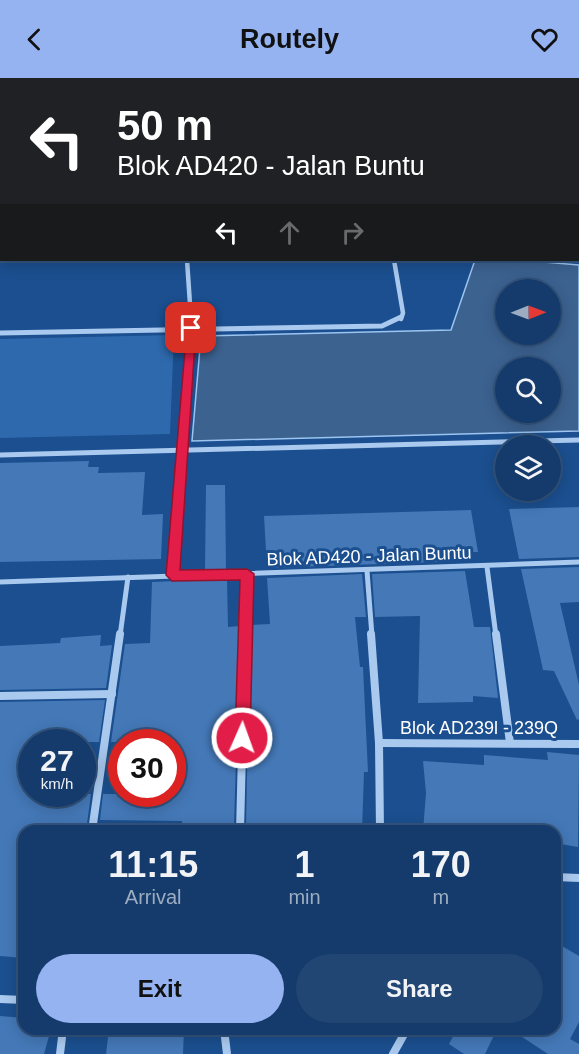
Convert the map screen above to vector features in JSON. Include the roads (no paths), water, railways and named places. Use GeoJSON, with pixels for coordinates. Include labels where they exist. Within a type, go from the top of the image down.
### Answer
{"type":"FeatureCollection","features":[{"type":"Feature","properties":{"kind":"street"},"geometry":{"type":"LineString","coordinates":[[172,575],[191,328],[188,261]]}},
{"type":"Feature","properties":{"kind":"street"},"geometry":{"type":"LineString","coordinates":[[0,333],[382,326],[400,320],[403,313],[393,261]]}},
{"type":"Feature","properties":{"kind":"street"},"geometry":{"type":"LineString","coordinates":[[0,455],[579,440]]}},
{"type":"Feature","properties":{"kind":"street","name":"Blok AD420 - Jalan Buntu"},"geometry":{"type":"LineString","coordinates":[[0,582],[487,567],[579,562]]}},
{"type":"Feature","properties":{"kind":"street"},"geometry":{"type":"LineString","coordinates":[[487,567],[510,743]]}},
{"type":"Feature","properties":{"kind":"street"},"geometry":{"type":"LineString","coordinates":[[367,571],[379,742],[380,825]]}},
{"type":"Feature","properties":{"kind":"street"},"geometry":{"type":"LineString","coordinates":[[240,825],[247,574]]}},
{"type":"Feature","properties":{"kind":"street"},"geometry":{"type":"LineString","coordinates":[[93,825],[128,577]]}},
{"type":"Feature","properties":{"kind":"street"},"geometry":{"type":"LineString","coordinates":[[0,696],[112,694]]}},
{"type":"Feature","properties":{"kind":"street","name":"Blok AD239l - 239Q"},"geometry":{"type":"LineString","coordinates":[[379,742],[579,744]]}},
{"type":"Feature","properties":{"kind":"street"},"geometry":{"type":"LineString","coordinates":[[561,877],[579,878]]}},
{"type":"Feature","properties":{"kind":"street"},"geometry":{"type":"LineString","coordinates":[[0,999],[18,1000]]}},
{"type":"Feature","properties":{"kind":"street"},"geometry":{"type":"LineString","coordinates":[[60,1054],[62,1035]]}},
{"type":"Feature","properties":{"kind":"street"},"geometry":{"type":"LineString","coordinates":[[225,1035],[227,1054]]}},
{"type":"Feature","properties":{"kind":"street"},"geometry":{"type":"LineString","coordinates":[[393,1054],[404,1035]]}}]}
